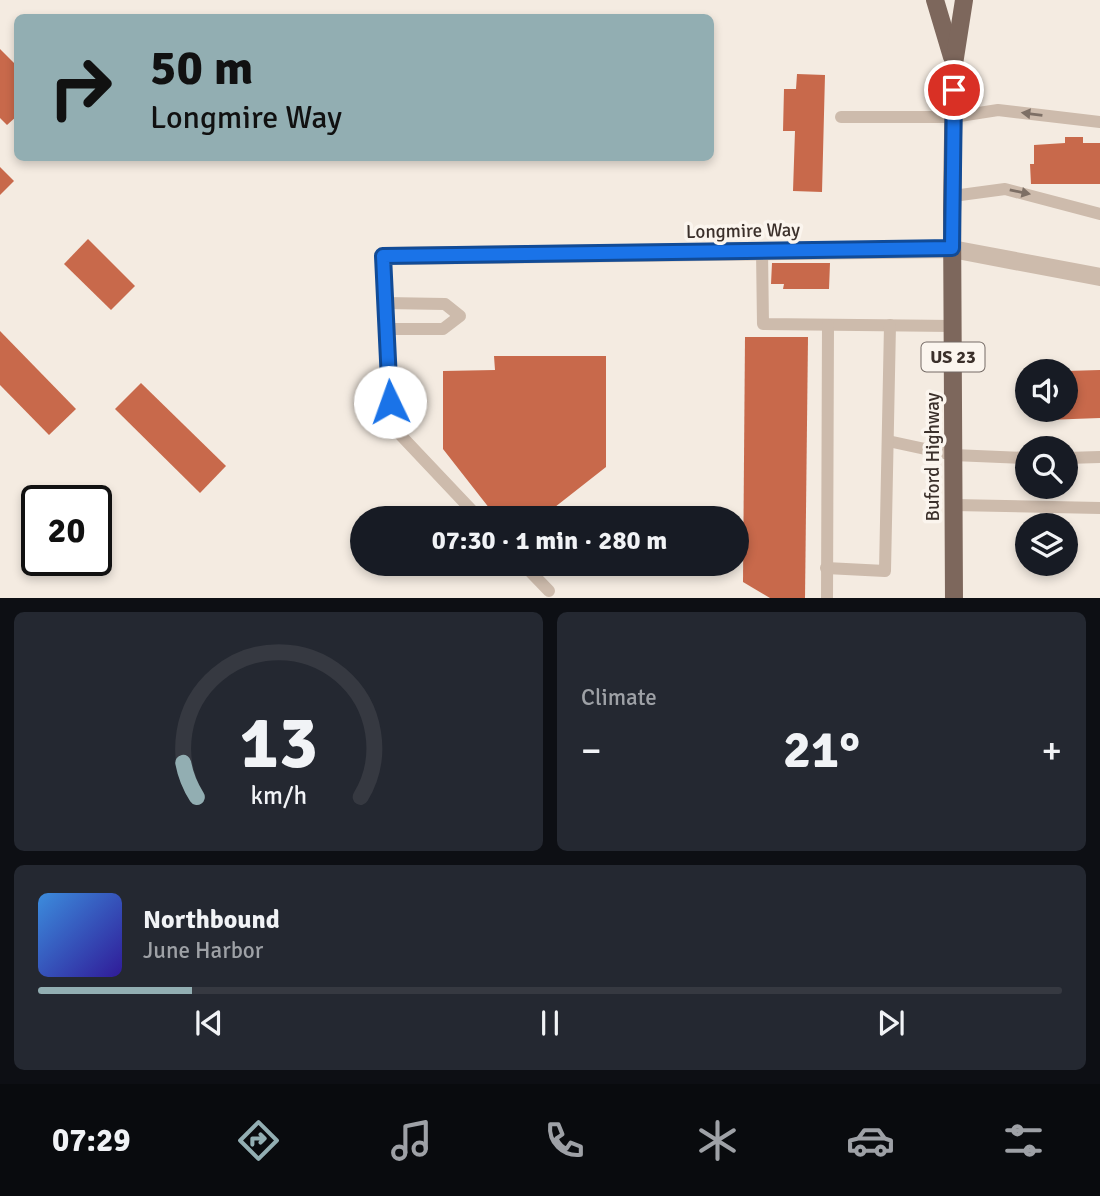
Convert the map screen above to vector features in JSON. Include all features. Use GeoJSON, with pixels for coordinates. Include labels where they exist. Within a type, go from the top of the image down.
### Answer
{"type":"FeatureCollection","features":[{"type":"Feature","properties":{"kind":"main road","name":"Buford Highway"},"geometry":{"type":"LineString","coordinates":[[935,0],[954,64]]}},
{"type":"Feature","properties":{"kind":"main road","name":"Buford Highway"},"geometry":{"type":"LineString","coordinates":[[954,597],[953,117],[954,64],[964,0]]}},
{"type":"Feature","properties":{"kind":"street","name":"Longmire Way"},"geometry":{"type":"LineString","coordinates":[[383,256],[952,248],[1100,277]]}},
{"type":"Feature","properties":{"kind":"lane"},"geometry":{"type":"LineString","coordinates":[[841,117],[953,117],[998,110],[1100,122]]}},
{"type":"Feature","properties":{"kind":"lane"},"geometry":{"type":"LineString","coordinates":[[953,196],[1005,189],[1100,214]]}},
{"type":"Feature","properties":{"kind":"lane"},"geometry":{"type":"LineString","coordinates":[[762,251],[763,324],[953,326]]}},
{"type":"Feature","properties":{"kind":"lane"},"geometry":{"type":"LineString","coordinates":[[383,256],[392,426],[468,506]]}},
{"type":"Feature","properties":{"kind":"lane"},"geometry":{"type":"LineString","coordinates":[[385,303],[445,304],[460,316],[443,329],[387,329]]}},
{"type":"Feature","properties":{"kind":"lane"},"geometry":{"type":"LineString","coordinates":[[827,597],[828,325]]}},
{"type":"Feature","properties":{"kind":"lane"},"geometry":{"type":"LineString","coordinates":[[826,568],[885,571],[890,325]]}},
{"type":"Feature","properties":{"kind":"lane"},"geometry":{"type":"LineString","coordinates":[[888,441],[954,454],[1015,457]]}},
{"type":"Feature","properties":{"kind":"lane"},"geometry":{"type":"LineString","coordinates":[[1078,457],[1100,457]]}},
{"type":"Feature","properties":{"kind":"lane"},"geometry":{"type":"LineString","coordinates":[[954,505],[1100,508]]}},
{"type":"Feature","properties":{"kind":"lane"},"geometry":{"type":"LineString","coordinates":[[535,576],[549,591]]}},
{"type":"Feature","properties":{"kind":"building"},"geometry":{"type":"Polygon","coordinates":[[[0,49],[14,63],[14,119],[7,125],[0,118],[0,49]]]}},
{"type":"Feature","properties":{"kind":"building"},"geometry":{"type":"Polygon","coordinates":[[[797,74],[825,75],[822,192],[793,191],[795,131],[783,131],[784,89],[796,89],[797,74]]]}},
{"type":"Feature","properties":{"kind":"building"},"geometry":{"type":"Polygon","coordinates":[[[1065,137],[1083,137],[1083,143],[1100,143],[1100,184],[1031,184],[1030,164],[1034,164],[1034,145],[1065,143],[1065,137]]]}},
{"type":"Feature","properties":{"kind":"building"},"geometry":{"type":"Polygon","coordinates":[[[0,167],[14,181],[0,195],[0,167]]]}},
{"type":"Feature","properties":{"kind":"building"},"geometry":{"type":"Polygon","coordinates":[[[88,239],[135,286],[111,310],[64,264],[88,239]]]}},
{"type":"Feature","properties":{"kind":"building"},"geometry":{"type":"Polygon","coordinates":[[[772,263],[830,263],[829,289],[783,289],[784,284],[771,284],[772,263]]]}},
{"type":"Feature","properties":{"kind":"building"},"geometry":{"type":"Polygon","coordinates":[[[0,331],[76,409],[49,435],[0,385],[0,331]]]}},
{"type":"Feature","properties":{"kind":"building"},"geometry":{"type":"Polygon","coordinates":[[[745,337],[808,337],[805,598],[770,598],[743,582],[743,576],[749,576],[749,506],[744,506],[745,337]]]}},
{"type":"Feature","properties":{"kind":"building"},"geometry":{"type":"Polygon","coordinates":[[[494,356],[606,356],[606,467],[556,506],[488,506],[443,449],[443,371],[495,370],[494,356]]]}},
{"type":"Feature","properties":{"kind":"building"},"geometry":{"type":"Polygon","coordinates":[[[1100,370],[1100,418],[1078,419],[1078,371],[1100,370]]]}},
{"type":"Feature","properties":{"kind":"building"},"geometry":{"type":"Polygon","coordinates":[[[141,383],[226,466],[200,493],[115,409],[141,383]]]}},
{"type":"Feature","properties":{"kind":"route"},"geometry":{"type":"LineString","coordinates":[[390,402],[383,256],[952,248],[954,90]]}}]}
